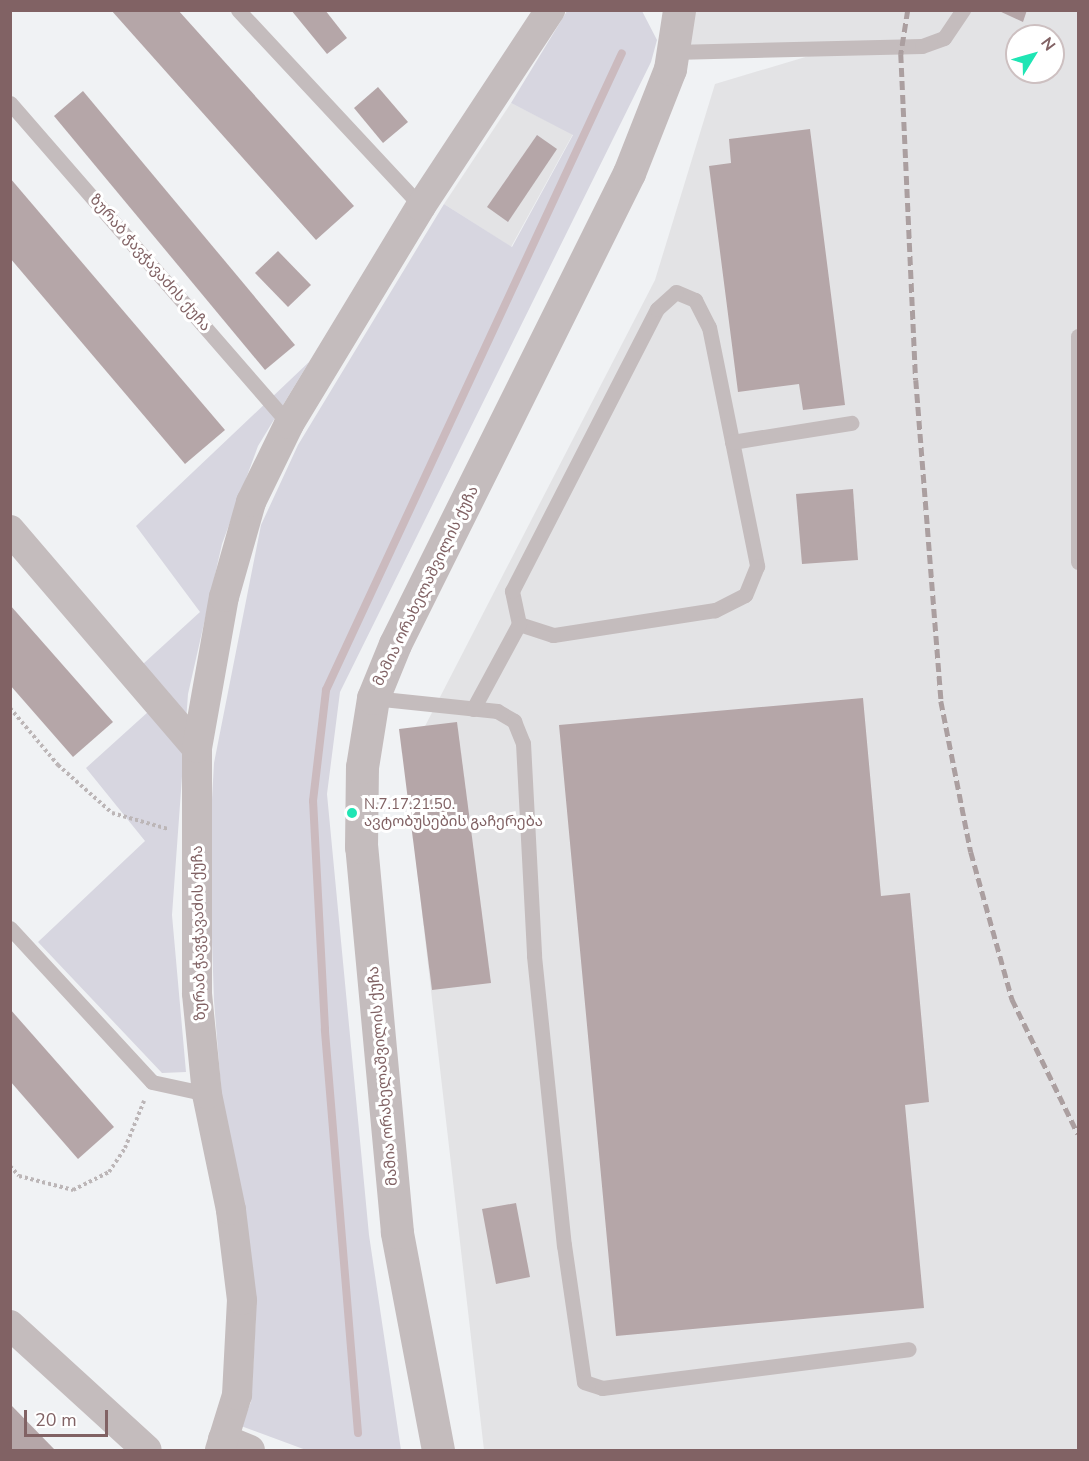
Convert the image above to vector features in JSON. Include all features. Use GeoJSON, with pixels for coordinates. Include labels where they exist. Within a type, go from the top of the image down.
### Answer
{"type":"FeatureCollection","features":[{"type":"Feature","properties":{"kind":"street","name":"მამია ორახელაშვილის ქუჩა"},"geometry":{"type":"LineString","coordinates":[[438,1450],[397,1232],[361,847],[362,767],[373,698],[395,644],[629,172],[673,52],[679,10]]}},
{"type":"Feature","properties":{"kind":"street","name":"ზურაბ ჭავჭავაძის ქუჩა"},"geometry":{"type":"LineString","coordinates":[[222,1445],[237,1395],[242,1300],[231,1210],[207,1094],[198,993],[197,748],[224,597],[251,502],[289,424],[421,207],[544,13]]}},
{"type":"Feature","properties":{"kind":"street"},"geometry":{"type":"LineString","coordinates":[[10,530],[197,748]]}},
{"type":"Feature","properties":{"kind":"street"},"geometry":{"type":"LineString","coordinates":[[10,1325],[147,1450]]}},
{"type":"Feature","properties":{"kind":"street"},"geometry":{"type":"LineString","coordinates":[[222,1445],[250,1450]]}},
{"type":"Feature","properties":{"kind":"lane"},"geometry":{"type":"LineString","coordinates":[[238,10],[421,207]]}},
{"type":"Feature","properties":{"kind":"lane"},"geometry":{"type":"LineString","coordinates":[[673,52],[922,46],[944,38],[963,10]]}},
{"type":"Feature","properties":{"kind":"lane","name":"ზურაბ ჭავჭავაძის ქუჩა"},"geometry":{"type":"LineString","coordinates":[[10,103],[289,424]]}},
{"type":"Feature","properties":{"kind":"lane"},"geometry":{"type":"LineString","coordinates":[[473,709],[519,624],[512,591],[657,309],[676,292],[695,300],[709,327],[757,566],[745,595],[715,610],[553,635],[519,624]]}},
{"type":"Feature","properties":{"kind":"lane"},"geometry":{"type":"LineString","coordinates":[[1078,336],[1078,562]]}},
{"type":"Feature","properties":{"kind":"lane"},"geometry":{"type":"LineString","coordinates":[[732,442],[851,423]]}},
{"type":"Feature","properties":{"kind":"lane"},"geometry":{"type":"LineString","coordinates":[[373,698],[497,711],[514,721],[523,743],[534,956],[564,1245],[584,1382],[602,1388],[909,1350]]}},
{"type":"Feature","properties":{"kind":"lane"},"geometry":{"type":"LineString","coordinates":[[10,928],[152,1082],[207,1094]]}},
{"type":"Feature","properties":{"kind":"path"},"geometry":{"type":"LineString","coordinates":[[10,708],[58,765],[112,813],[198,838]]}},
{"type":"Feature","properties":{"kind":"path"},"geometry":{"type":"LineString","coordinates":[[10,1167],[19,1176],[73,1190],[109,1172],[125,1148],[152,1082]]}},
{"type":"Feature","properties":{"kind":"shaded area"},"geometry":{"type":"Polygon","coordinates":[[[567,11],[642,11],[657,40],[651,62],[340,692],[327,794],[369,1235],[401,1450],[306,1450],[241,1426],[251,1402],[256,1314],[223,1113],[214,1001],[209,853],[214,763],[261,525],[298,445],[444,204],[512,247],[573,135],[511,103],[567,11]]]}},
{"type":"Feature","properties":{"kind":"shaded area"},"geometry":{"type":"Polygon","coordinates":[[[679,11],[1078,11],[1078,1450],[484,1450],[405,765],[655,280],[715,84],[832,49],[673,52],[679,11]]]}},
{"type":"Feature","properties":{"kind":"shaded area"},"geometry":{"type":"Polygon","coordinates":[[[511,103],[573,134],[511,247],[444,204],[511,103]]]}},
{"type":"Feature","properties":{"kind":"shaded area"},"geometry":{"type":"Polygon","coordinates":[[[309,362],[258,446],[222,544],[188,694],[172,915],[186,1072],[162,1073],[38,942],[145,841],[86,768],[169,693],[143,664],[200,612],[136,526],[309,362]]]}},
{"type":"Feature","properties":{"kind":"building"},"geometry":{"type":"Polygon","coordinates":[[[111,10],[178,10],[354,206],[316,240],[111,10]]]}},
{"type":"Feature","properties":{"kind":"building"},"geometry":{"type":"Polygon","coordinates":[[[291,10],[325,10],[347,38],[327,54],[291,10]]]}},
{"type":"Feature","properties":{"kind":"building"},"geometry":{"type":"Polygon","coordinates":[[[997,10],[1027,10],[1023,22],[997,10]]]}},
{"type":"Feature","properties":{"kind":"building"},"geometry":{"type":"Polygon","coordinates":[[[378,87],[408,122],[383,143],[354,108],[378,87]]]}},
{"type":"Feature","properties":{"kind":"building"},"geometry":{"type":"Polygon","coordinates":[[[83,91],[295,345],[265,370],[54,116],[83,91]]]}},
{"type":"Feature","properties":{"kind":"building"},"geometry":{"type":"Polygon","coordinates":[[[810,129],[845,405],[803,410],[799,384],[738,392],[709,166],[731,163],[729,139],[810,129]]]}},
{"type":"Feature","properties":{"kind":"building"},"geometry":{"type":"Polygon","coordinates":[[[537,135],[557,149],[508,222],[487,207],[537,135]]]}},
{"type":"Feature","properties":{"kind":"building"},"geometry":{"type":"Polygon","coordinates":[[[10,178],[225,430],[185,464],[10,258],[10,178]]]}},
{"type":"Feature","properties":{"kind":"building"},"geometry":{"type":"Polygon","coordinates":[[[278,251],[311,285],[288,307],[255,273],[278,251]]]}},
{"type":"Feature","properties":{"kind":"building"},"geometry":{"type":"Polygon","coordinates":[[[853,489],[858,560],[802,564],[796,494],[853,489]]]}},
{"type":"Feature","properties":{"kind":"building"},"geometry":{"type":"Polygon","coordinates":[[[10,605],[113,722],[73,757],[10,685],[10,605]]]}},
{"type":"Feature","properties":{"kind":"building"},"geometry":{"type":"Polygon","coordinates":[[[863,698],[881,896],[910,893],[929,1102],[905,1105],[924,1308],[616,1336],[559,725],[863,698]]]}},
{"type":"Feature","properties":{"kind":"building"},"geometry":{"type":"Polygon","coordinates":[[[457,722],[491,983],[432,990],[399,729],[457,722]]]}},
{"type":"Feature","properties":{"kind":"building"},"geometry":{"type":"Polygon","coordinates":[[[10,1009],[114,1127],[78,1159],[10,1081],[10,1009]]]}},
{"type":"Feature","properties":{"kind":"building"},"geometry":{"type":"Polygon","coordinates":[[[516,1203],[530,1277],[496,1284],[482,1209],[516,1203]]]}},
{"type":"Feature","properties":{"kind":"building"},"geometry":{"type":"Polygon","coordinates":[[[10,1404],[55,1450],[10,1450],[10,1404]]]}},
{"type":"Feature","properties":{"kind":"waterway"},"geometry":{"type":"LineString","coordinates":[[358,1433],[325,1029],[313,801],[326,690],[622,53]]}},
{"type":"Feature","properties":{"kind":"railway"},"geometry":{"type":"LineString","coordinates":[[908,10],[901,54],[916,380],[941,701],[971,852],[1012,999],[1078,1134]]}},
{"type":"Feature","properties":{"kind":"place","name":"N.7.17.21.50. ავტობუსების გაჩერება"},"geometry":{"type":"Point","coordinates":[352,813]}}]}
